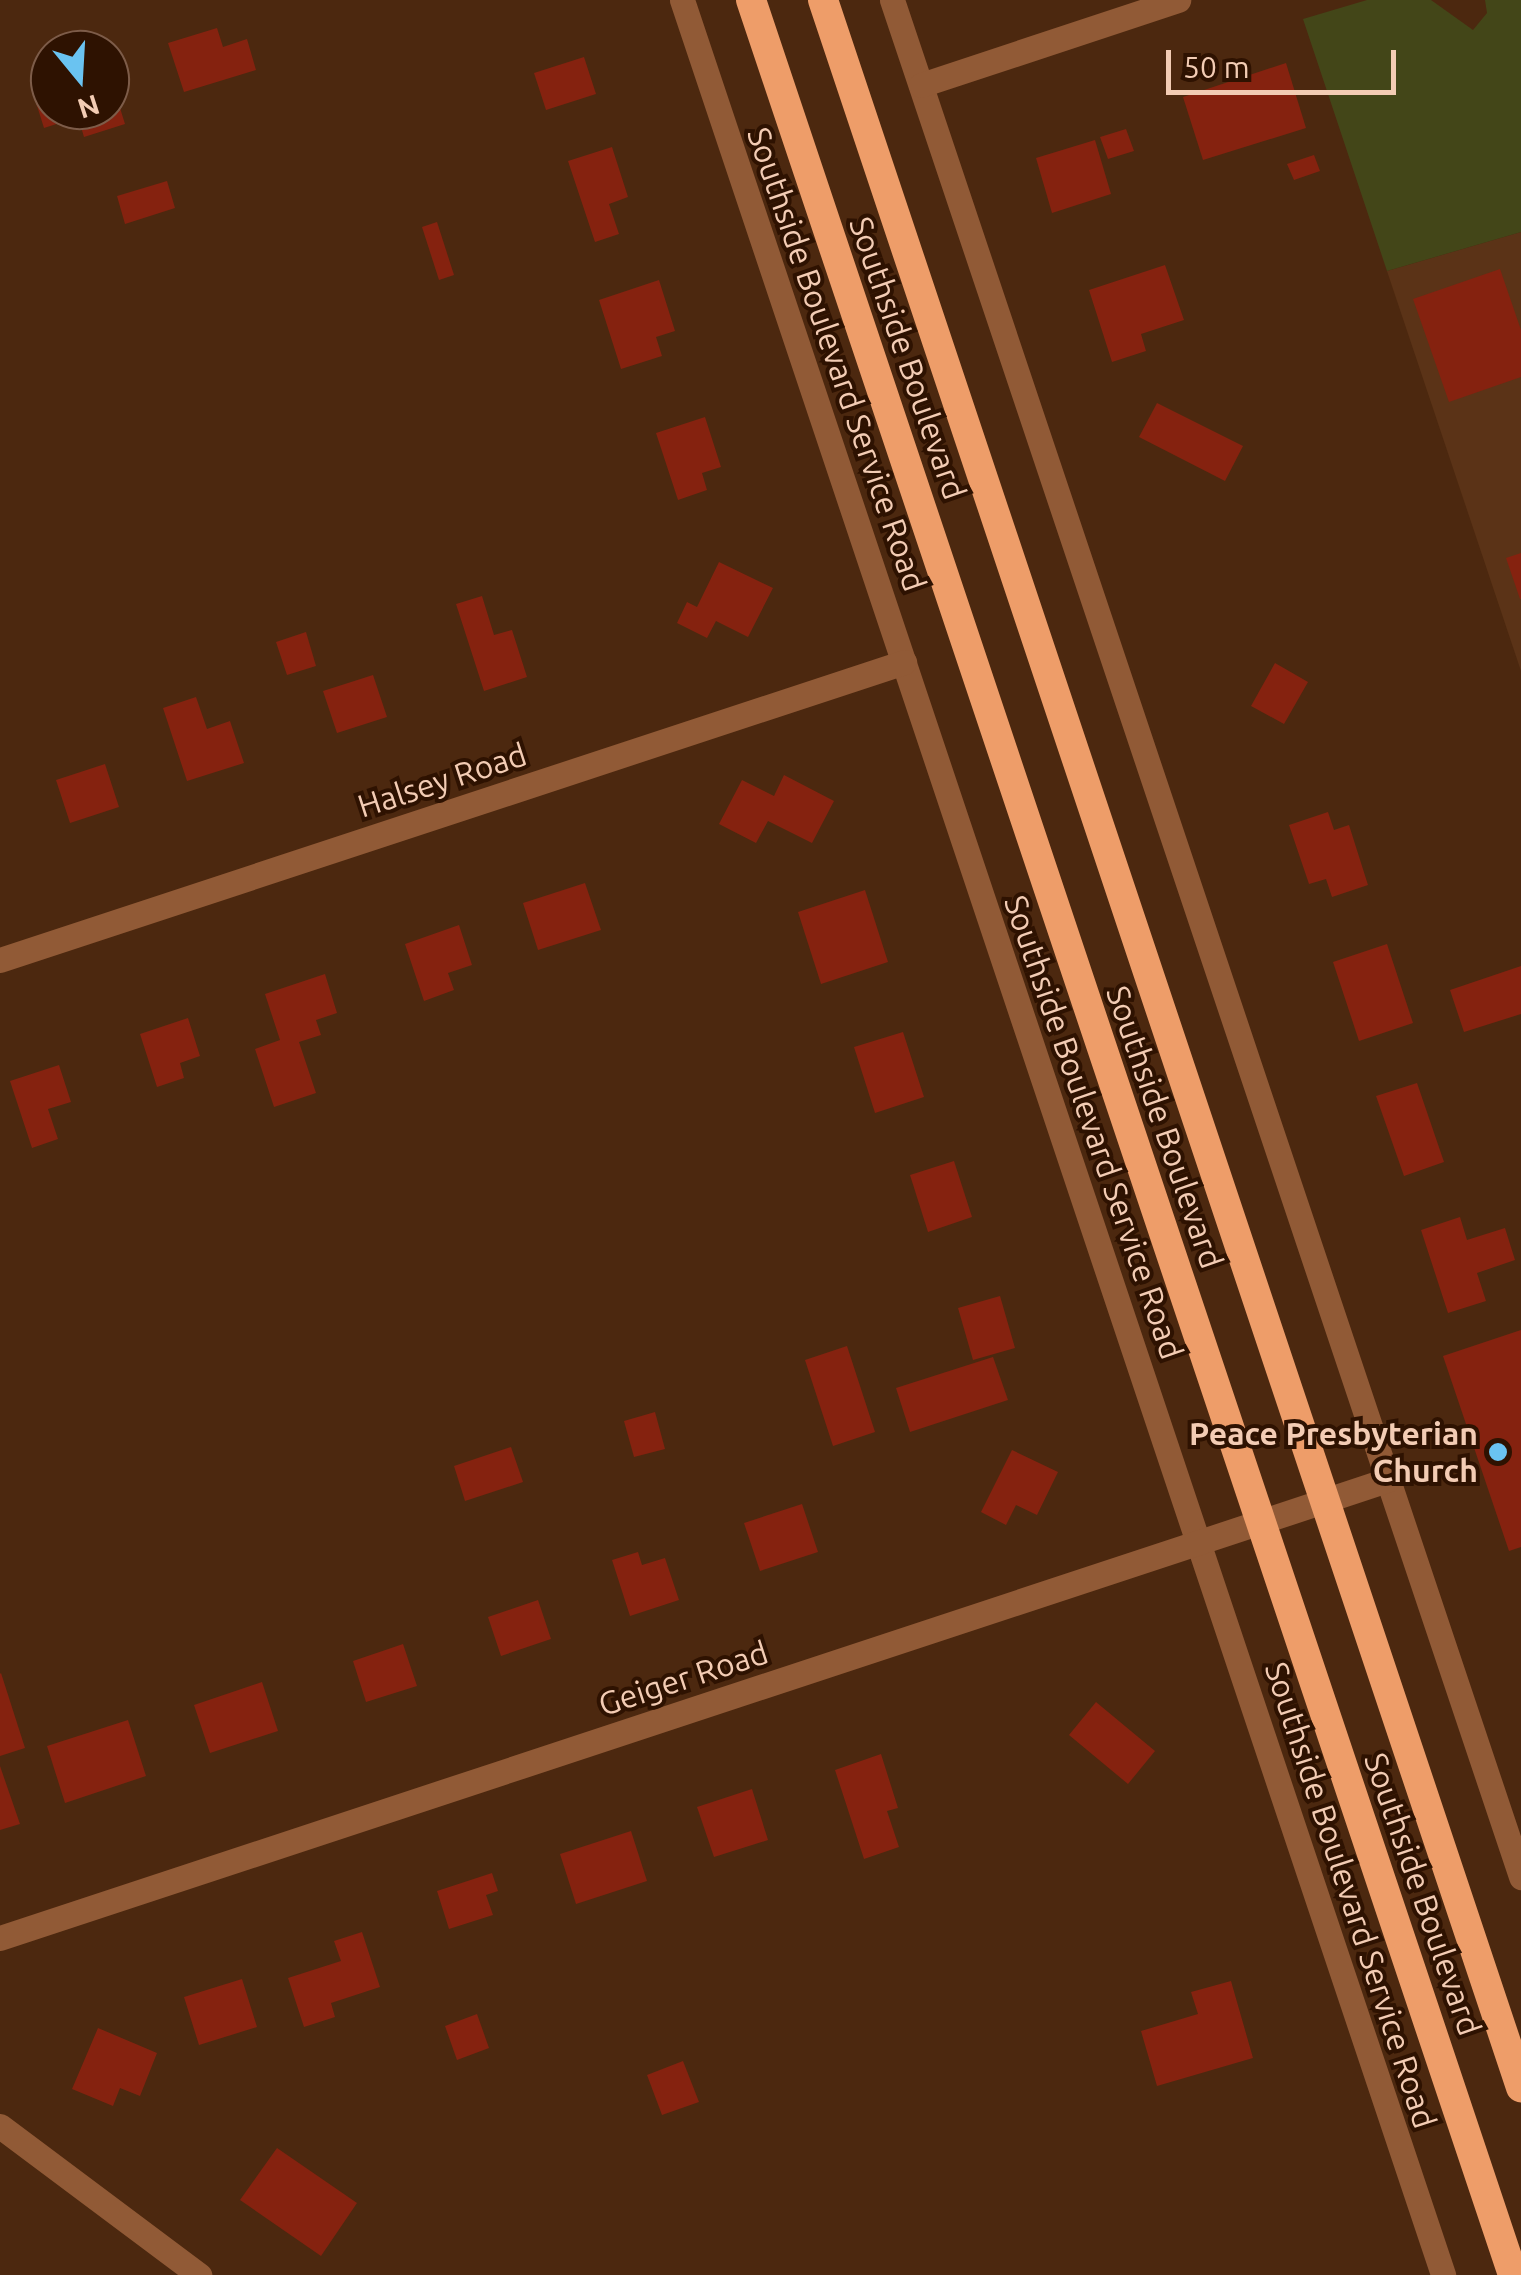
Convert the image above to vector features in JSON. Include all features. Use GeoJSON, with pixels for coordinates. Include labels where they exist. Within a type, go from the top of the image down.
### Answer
{"type":"FeatureCollection","features":[{"type":"Feature","properties":{"kind":"highway","name":"Southside Boulevard"},"geometry":{"type":"LineString","coordinates":[[751,0],[1513,2275]]}},
{"type":"Feature","properties":{"kind":"highway","name":"Southside Boulevard"},"geometry":{"type":"LineString","coordinates":[[823,0],[1521,2088]]}},
{"type":"Feature","properties":{"kind":"street","name":"Southside Boulevard Service Road"},"geometry":{"type":"LineString","coordinates":[[682,0],[1444,2275]]}},
{"type":"Feature","properties":{"kind":"street"},"geometry":{"type":"LineString","coordinates":[[892,0],[1521,1878]]}},
{"type":"Feature","properties":{"kind":"street"},"geometry":{"type":"LineString","coordinates":[[920,85],[1178,0]]}},
{"type":"Feature","properties":{"kind":"street","name":"Halsey Road"},"geometry":{"type":"LineString","coordinates":[[0,960],[904,662]]}},
{"type":"Feature","properties":{"kind":"street","name":"Geiger Road"},"geometry":{"type":"LineString","coordinates":[[0,1938],[1388,1480]]}},
{"type":"Feature","properties":{"kind":"street"},"geometry":{"type":"LineString","coordinates":[[0,2126],[199,2275]]}},
{"type":"Feature","properties":{"kind":"shaded area"},"geometry":{"type":"Polygon","coordinates":[[[1521,232],[1521,671],[1387,271],[1521,232]]]}},
{"type":"Feature","properties":{"kind":"green space"},"geometry":{"type":"Polygon","coordinates":[[[1367,0],[1431,0],[1473,30],[1487,13],[1485,0],[1521,0],[1521,232],[1387,271],[1303,19],[1367,0]]]}},
{"type":"Feature","properties":{"kind":"building"},"geometry":{"type":"Polygon","coordinates":[[[217,28],[223,47],[247,39],[256,70],[184,92],[168,43],[217,28]]]}},
{"type":"Feature","properties":{"kind":"building"},"geometry":{"type":"Polygon","coordinates":[[[584,57],[596,94],[546,110],[534,73],[584,57]]]}},
{"type":"Feature","properties":{"kind":"building"},"geometry":{"type":"Polygon","coordinates":[[[1286,63],[1306,128],[1203,160],[1183,97],[1286,63]]]}},
{"type":"Feature","properties":{"kind":"building"},"geometry":{"type":"Polygon","coordinates":[[[1126,129],[1134,151],[1108,159],[1100,137],[1126,129]]]}},
{"type":"Feature","properties":{"kind":"building"},"geometry":{"type":"Polygon","coordinates":[[[82,130],[106,130],[84,137],[82,130]]]}},
{"type":"Feature","properties":{"kind":"building"},"geometry":{"type":"Polygon","coordinates":[[[1095,140],[1111,194],[1052,213],[1036,158],[1095,140]]]}},
{"type":"Feature","properties":{"kind":"building"},"geometry":{"type":"Polygon","coordinates":[[[612,147],[628,197],[609,204],[619,234],[595,242],[568,161],[612,147]]]}},
{"type":"Feature","properties":{"kind":"building"},"geometry":{"type":"Polygon","coordinates":[[[1314,155],[1320,171],[1294,180],[1287,164],[1314,155]]]}},
{"type":"Feature","properties":{"kind":"building"},"geometry":{"type":"Polygon","coordinates":[[[167,181],[175,208],[125,224],[117,196],[167,181]]]}},
{"type":"Feature","properties":{"kind":"building"},"geometry":{"type":"Polygon","coordinates":[[[437,222],[454,275],[439,280],[422,227],[437,222]]]}},
{"type":"Feature","properties":{"kind":"building"},"geometry":{"type":"Polygon","coordinates":[[[1165,265],[1184,320],[1141,334],[1146,351],[1112,362],[1089,290],[1165,265]]]}},
{"type":"Feature","properties":{"kind":"building"},"geometry":{"type":"Polygon","coordinates":[[[1500,269],[1521,330],[1521,377],[1449,402],[1413,299],[1500,269]]]}},
{"type":"Feature","properties":{"kind":"building"},"geometry":{"type":"Polygon","coordinates":[[[659,280],[675,331],[656,337],[662,356],[621,369],[599,300],[659,280]]]}},
{"type":"Feature","properties":{"kind":"building"},"geometry":{"type":"Polygon","coordinates":[[[1157,403],[1243,446],[1225,481],[1139,437],[1157,403]]]}},
{"type":"Feature","properties":{"kind":"building"},"geometry":{"type":"Polygon","coordinates":[[[705,417],[721,467],[702,473],[707,490],[678,500],[656,433],[705,417]]]}},
{"type":"Feature","properties":{"kind":"building"},"geometry":{"type":"Polygon","coordinates":[[[1521,553],[1521,599],[1520,599],[1506,558],[1521,553]]]}},
{"type":"Feature","properties":{"kind":"building"},"geometry":{"type":"Polygon","coordinates":[[[719,562],[773,588],[748,637],[716,621],[707,638],[677,623],[687,602],[697,607],[719,562]]]}},
{"type":"Feature","properties":{"kind":"building"},"geometry":{"type":"Polygon","coordinates":[[[482,596],[494,635],[512,630],[527,677],[484,691],[456,604],[482,596]]]}},
{"type":"Feature","properties":{"kind":"building"},"geometry":{"type":"Polygon","coordinates":[[[306,632],[316,666],[287,675],[276,642],[306,632]]]}},
{"type":"Feature","properties":{"kind":"building"},"geometry":{"type":"Polygon","coordinates":[[[1275,663],[1308,682],[1284,724],[1251,706],[1275,663]]]}},
{"type":"Feature","properties":{"kind":"building"},"geometry":{"type":"Polygon","coordinates":[[[373,675],[387,717],[337,733],[323,691],[373,675]]]}},
{"type":"Feature","properties":{"kind":"building"},"geometry":{"type":"Polygon","coordinates":[[[196,697],[207,729],[230,721],[244,763],[187,781],[163,708],[196,697]]]}},
{"type":"Feature","properties":{"kind":"building"},"geometry":{"type":"Polygon","coordinates":[[[105,764],[119,807],[70,823],[56,780],[105,764]]]}},
{"type":"Feature","properties":{"kind":"building"},"geometry":{"type":"Polygon","coordinates":[[[784,775],[834,801],[812,843],[768,821],[756,843],[719,824],[742,780],[774,796],[784,775]]]}},
{"type":"Feature","properties":{"kind":"building"},"geometry":{"type":"Polygon","coordinates":[[[1328,812],[1334,830],[1349,825],[1368,885],[1332,897],[1326,879],[1309,884],[1289,825],[1328,812]]]}},
{"type":"Feature","properties":{"kind":"building"},"geometry":{"type":"Polygon","coordinates":[[[585,883],[601,930],[538,950],[523,903],[585,883]]]}},
{"type":"Feature","properties":{"kind":"building"},"geometry":{"type":"Polygon","coordinates":[[[865,890],[888,962],[821,984],[798,912],[865,890]]]}},
{"type":"Feature","properties":{"kind":"building"},"geometry":{"type":"Polygon","coordinates":[[[459,925],[472,965],[448,973],[454,990],[424,1001],[405,944],[459,925]]]}},
{"type":"Feature","properties":{"kind":"building"},"geometry":{"type":"Polygon","coordinates":[[[1387,944],[1413,1023],[1359,1041],[1333,962],[1387,944]]]}},
{"type":"Feature","properties":{"kind":"building"},"geometry":{"type":"Polygon","coordinates":[[[1521,966],[1521,1014],[1464,1032],[1450,990],[1521,966]]]}},
{"type":"Feature","properties":{"kind":"building"},"geometry":{"type":"Polygon","coordinates":[[[325,974],[337,1013],[316,1020],[321,1035],[299,1042],[316,1093],[274,1107],[255,1049],[280,1040],[265,994],[325,974]]]}},
{"type":"Feature","properties":{"kind":"building"},"geometry":{"type":"Polygon","coordinates":[[[188,1018],[200,1056],[180,1063],[184,1078],[157,1087],[140,1034],[188,1018]]]}},
{"type":"Feature","properties":{"kind":"building"},"geometry":{"type":"Polygon","coordinates":[[[903,1032],[924,1097],[875,1113],[854,1047],[903,1032]]]}},
{"type":"Feature","properties":{"kind":"building"},"geometry":{"type":"Polygon","coordinates":[[[59,1065],[71,1102],[48,1109],[58,1139],[32,1148],[10,1081],[59,1065]]]}},
{"type":"Feature","properties":{"kind":"building"},"geometry":{"type":"Polygon","coordinates":[[[1417,1083],[1444,1162],[1404,1176],[1376,1096],[1417,1083]]]}},
{"type":"Feature","properties":{"kind":"building"},"geometry":{"type":"Polygon","coordinates":[[[954,1161],[972,1217],[928,1232],[910,1175],[954,1161]]]}},
{"type":"Feature","properties":{"kind":"building"},"geometry":{"type":"Polygon","coordinates":[[[1460,1217],[1467,1240],[1505,1228],[1515,1260],[1477,1273],[1486,1301],[1448,1313],[1421,1230],[1460,1217]]]}},
{"type":"Feature","properties":{"kind":"building"},"geometry":{"type":"Polygon","coordinates":[[[1000,1296],[1015,1348],[973,1360],[958,1308],[1000,1296]]]}},
{"type":"Feature","properties":{"kind":"building","name":"Peace Presbyterian Church"},"geometry":{"type":"Polygon","coordinates":[[[1521,1330],[1521,1547],[1509,1551],[1443,1356],[1521,1330]]]}},
{"type":"Feature","properties":{"kind":"building"},"geometry":{"type":"Polygon","coordinates":[[[847,1346],[875,1432],[833,1446],[805,1360],[847,1346]]]}},
{"type":"Feature","properties":{"kind":"building"},"geometry":{"type":"Polygon","coordinates":[[[993,1357],[1008,1400],[910,1432],[896,1388],[993,1357]]]}},
{"type":"Feature","properties":{"kind":"building"},"geometry":{"type":"Polygon","coordinates":[[[655,1412],[665,1449],[634,1457],[624,1421],[655,1412]]]}},
{"type":"Feature","properties":{"kind":"building"},"geometry":{"type":"Polygon","coordinates":[[[511,1447],[523,1482],[465,1501],[454,1466],[511,1447]]]}},
{"type":"Feature","properties":{"kind":"building"},"geometry":{"type":"Polygon","coordinates":[[[1012,1450],[1058,1472],[1037,1515],[1016,1505],[1006,1525],[981,1512],[1012,1450]]]}},
{"type":"Feature","properties":{"kind":"building"},"geometry":{"type":"Polygon","coordinates":[[[802,1504],[818,1552],[760,1571],[744,1523],[802,1504]]]}},
{"type":"Feature","properties":{"kind":"building"},"geometry":{"type":"Polygon","coordinates":[[[638,1552],[642,1565],[665,1558],[679,1600],[630,1616],[612,1560],[638,1552]]]}},
{"type":"Feature","properties":{"kind":"building"},"geometry":{"type":"Polygon","coordinates":[[[538,1600],[551,1639],[501,1656],[488,1617],[538,1600]]]}},
{"type":"Feature","properties":{"kind":"building"},"geometry":{"type":"Polygon","coordinates":[[[403,1644],[417,1686],[366,1702],[353,1661],[403,1644]]]}},
{"type":"Feature","properties":{"kind":"building"},"geometry":{"type":"Polygon","coordinates":[[[0,1674],[25,1748],[0,1756],[0,1674]]]}},
{"type":"Feature","properties":{"kind":"building"},"geometry":{"type":"Polygon","coordinates":[[[262,1682],[278,1731],[210,1753],[194,1705],[262,1682]]]}},
{"type":"Feature","properties":{"kind":"building"},"geometry":{"type":"Polygon","coordinates":[[[1096,1702],[1155,1751],[1128,1784],[1069,1735],[1096,1702]]]}},
{"type":"Feature","properties":{"kind":"building"},"geometry":{"type":"Polygon","coordinates":[[[128,1720],[146,1776],[65,1803],[47,1746],[128,1720]]]}},
{"type":"Feature","properties":{"kind":"building"},"geometry":{"type":"Polygon","coordinates":[[[881,1754],[898,1808],[887,1811],[899,1847],[864,1859],[835,1770],[881,1754]]]}},
{"type":"Feature","properties":{"kind":"building"},"geometry":{"type":"Polygon","coordinates":[[[0,1766],[20,1824],[0,1830],[0,1766]]]}},
{"type":"Feature","properties":{"kind":"building"},"geometry":{"type":"Polygon","coordinates":[[[752,1789],[768,1840],[714,1857],[697,1807],[752,1789]]]}},
{"type":"Feature","properties":{"kind":"building"},"geometry":{"type":"Polygon","coordinates":[[[631,1831],[647,1881],[576,1904],[560,1854],[631,1831]]]}},
{"type":"Feature","properties":{"kind":"building"},"geometry":{"type":"Polygon","coordinates":[[[492,1873],[498,1891],[486,1895],[493,1915],[449,1929],[437,1891],[492,1873]]]}},
{"type":"Feature","properties":{"kind":"building"},"geometry":{"type":"Polygon","coordinates":[[[362,1932],[380,1987],[331,2003],[335,2017],[304,2027],[288,1978],[341,1961],[334,1941],[362,1932]]]}},
{"type":"Feature","properties":{"kind":"building"},"geometry":{"type":"Polygon","coordinates":[[[242,1979],[257,2027],[199,2045],[184,1997],[242,1979]]]}},
{"type":"Feature","properties":{"kind":"building"},"geometry":{"type":"Polygon","coordinates":[[[1231,1981],[1253,2058],[1157,2086],[1141,2031],[1198,2014],[1191,1992],[1231,1981]]]}},
{"type":"Feature","properties":{"kind":"building"},"geometry":{"type":"Polygon","coordinates":[[[477,2014],[489,2048],[457,2060],[445,2026],[477,2014]]]}},
{"type":"Feature","properties":{"kind":"building"},"geometry":{"type":"Polygon","coordinates":[[[98,2028],[157,2053],[140,2096],[120,2088],[113,2106],[72,2089],[98,2028]]]}},
{"type":"Feature","properties":{"kind":"building"},"geometry":{"type":"Polygon","coordinates":[[[683,2061],[699,2102],[662,2115],[647,2075],[683,2061]]]}},
{"type":"Feature","properties":{"kind":"building"},"geometry":{"type":"Polygon","coordinates":[[[277,2148],[357,2203],[321,2256],[240,2200],[277,2148]]]}},
{"type":"Feature","properties":{"kind":"place","name":"Peace Presbyterian Church"},"geometry":{"type":"Point","coordinates":[1498,1452]}}]}
